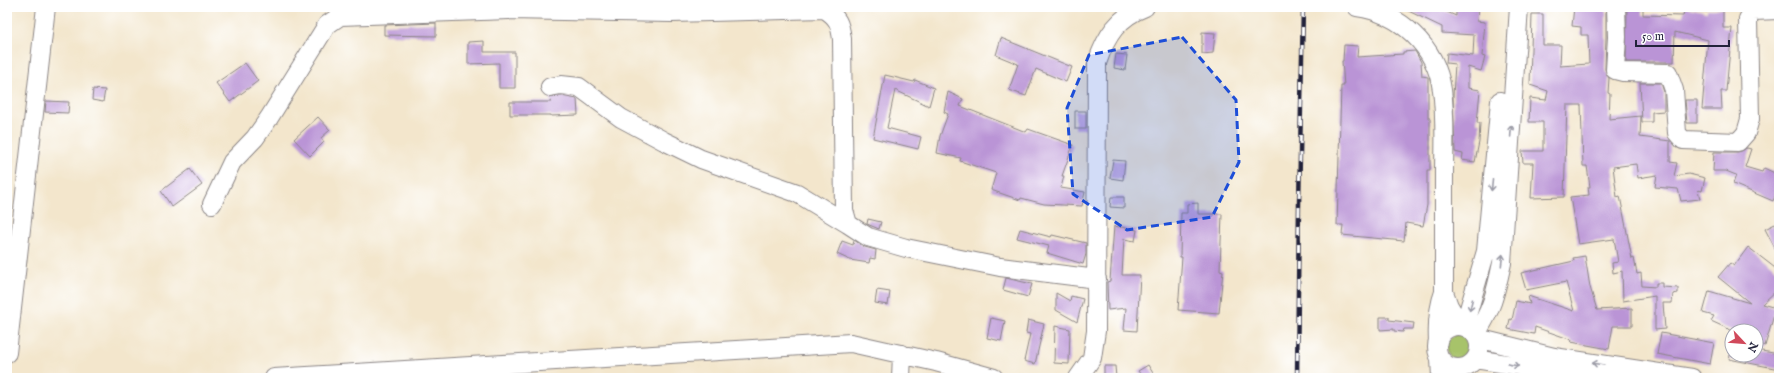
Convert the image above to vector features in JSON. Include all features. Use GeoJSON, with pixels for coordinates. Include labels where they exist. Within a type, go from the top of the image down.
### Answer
{"type":"FeatureCollection","features":[{"type":"Feature","properties":{"kind":"street"},"geometry":{"type":"LineString","coordinates":[[7,353],[46,7]]}},
{"type":"Feature","properties":{"kind":"street"},"geometry":{"type":"LineString","coordinates":[[1080,378],[1092,358],[1096,332],[1098,63],[1104,42],[1116,25],[1135,11],[1145,7]]}},
{"type":"Feature","properties":{"kind":"street"},"geometry":{"type":"LineString","coordinates":[[1357,7],[1371,9],[1405,25],[1421,42],[1433,62],[1442,89],[1444,118],[1444,292],[1439,310],[1441,378]]}},
{"type":"Feature","properties":{"kind":"street"},"geometry":{"type":"LineString","coordinates":[[1469,331],[1486,251],[1499,119],[1506,7]]}},
{"type":"Feature","properties":{"kind":"street"},"geometry":{"type":"LineString","coordinates":[[1469,331],[1487,318],[1494,299],[1502,262],[1519,7]]}},
{"type":"Feature","properties":{"kind":"street"},"geometry":{"type":"LineString","coordinates":[[1616,7],[1617,36],[1615,70],[1624,72],[1668,73],[1674,90],[1677,133],[1683,140],[1738,142],[1746,133],[1750,119],[1748,18],[1752,11],[1779,10]]}},
{"type":"Feature","properties":{"kind":"street"},"geometry":{"type":"LineString","coordinates":[[212,204],[232,162],[255,138],[266,123],[326,25],[340,16],[509,9],[593,9],[671,13],[808,8],[837,11],[840,25],[842,39],[844,210],[848,224]]}},
{"type":"Feature","properties":{"kind":"street"},"geometry":{"type":"LineString","coordinates":[[550,87],[561,85],[579,87],[621,118],[664,141],[701,159],[797,193],[868,237],[906,248],[1000,266],[1097,279]]}},
{"type":"Feature","properties":{"kind":"street"},"geometry":{"type":"LineString","coordinates":[[1444,292],[1449,306],[1469,331],[1479,349],[1462,368]]}},
{"type":"Feature","properties":{"kind":"street"},"geometry":{"type":"LineString","coordinates":[[1595,378],[1551,375],[1504,363],[1462,368],[1449,366],[1439,350],[1440,336],[1449,328],[1469,331],[1554,357],[1692,378]]}},
{"type":"Feature","properties":{"kind":"street"},"geometry":{"type":"LineString","coordinates":[[274,378],[851,343],[902,354],[994,378]]}},
{"type":"Feature","properties":{"kind":"street"},"geometry":{"type":"LineString","coordinates":[[901,378],[902,354]]}},
{"type":"Feature","properties":{"kind":"highlighted area"},"geometry":{"type":"Polygon","coordinates":[[[1182,37],[1236,100],[1239,162],[1212,217],[1127,230],[1073,194],[1067,108],[1089,55],[1182,37]]]}},
{"type":"Feature","properties":{"kind":"green space"},"geometry":{"type":"Polygon","coordinates":[[[1459,334],[1468,338],[1472,347],[1468,356],[1459,360],[1450,356],[1446,347],[1450,338],[1459,334]]]}},
{"type":"Feature","properties":{"kind":"building"},"geometry":{"type":"Polygon","coordinates":[[[1400,7],[1436,7],[1456,16],[1456,7],[1478,7],[1477,21],[1485,22],[1482,56],[1485,57],[1481,71],[1468,67],[1468,88],[1480,90],[1477,123],[1480,123],[1479,142],[1475,162],[1462,160],[1463,154],[1455,152],[1453,96],[1455,64],[1446,63],[1447,53],[1473,56],[1474,35],[1442,33],[1442,27],[1400,7]]]}},
{"type":"Feature","properties":{"kind":"building"},"geometry":{"type":"Polygon","coordinates":[[[1574,7],[1606,7],[1605,69],[1609,78],[1609,119],[1641,116],[1640,137],[1670,141],[1670,162],[1677,163],[1674,176],[1689,174],[1705,178],[1702,191],[1698,190],[1700,199],[1681,201],[1678,189],[1655,187],[1657,175],[1638,178],[1636,164],[1613,167],[1617,197],[1620,196],[1632,259],[1634,258],[1637,274],[1641,273],[1642,286],[1656,287],[1656,283],[1662,283],[1662,287],[1678,288],[1678,293],[1673,294],[1672,303],[1663,303],[1665,329],[1655,330],[1655,296],[1623,301],[1622,271],[1613,273],[1612,263],[1618,262],[1614,239],[1578,244],[1570,197],[1589,195],[1588,187],[1590,187],[1587,166],[1583,166],[1581,105],[1567,105],[1564,197],[1531,198],[1533,163],[1523,163],[1522,151],[1543,151],[1543,122],[1529,122],[1530,98],[1546,100],[1548,91],[1530,85],[1532,14],[1543,14],[1543,45],[1561,45],[1560,66],[1589,64],[1588,35],[1581,35],[1581,27],[1572,26],[1574,7]]]}},
{"type":"Feature","properties":{"kind":"building"},"geometry":{"type":"Polygon","coordinates":[[[1627,7],[1643,7],[1643,15],[1683,16],[1685,7],[1707,12],[1707,9],[1723,9],[1723,28],[1732,28],[1726,91],[1721,91],[1722,109],[1702,109],[1708,40],[1675,32],[1674,62],[1626,62],[1627,7]]]}},
{"type":"Feature","properties":{"kind":"building"},"geometry":{"type":"Polygon","coordinates":[[[436,23],[436,36],[384,35],[384,25],[436,23]]]}},
{"type":"Feature","properties":{"kind":"building"},"geometry":{"type":"Polygon","coordinates":[[[1202,32],[1215,33],[1213,53],[1202,54],[1202,32]]]}},
{"type":"Feature","properties":{"kind":"building"},"geometry":{"type":"Polygon","coordinates":[[[1001,38],[1072,67],[1066,82],[1036,69],[1026,96],[1009,90],[1018,64],[996,55],[1001,38]]]}},
{"type":"Feature","properties":{"kind":"building"},"geometry":{"type":"Polygon","coordinates":[[[484,41],[484,52],[515,52],[515,88],[499,88],[499,63],[468,64],[468,42],[484,41]]]}},
{"type":"Feature","properties":{"kind":"building"},"geometry":{"type":"Polygon","coordinates":[[[1344,45],[1358,46],[1357,57],[1403,54],[1403,52],[1415,51],[1421,62],[1422,76],[1428,77],[1430,170],[1427,170],[1427,205],[1423,226],[1406,223],[1404,241],[1342,235],[1343,225],[1337,225],[1341,86],[1344,86],[1342,61],[1344,45]]]}},
{"type":"Feature","properties":{"kind":"building"},"geometry":{"type":"Polygon","coordinates":[[[1116,54],[1127,55],[1125,70],[1114,68],[1116,54]]]}},
{"type":"Feature","properties":{"kind":"building"},"geometry":{"type":"Polygon","coordinates":[[[245,63],[258,81],[230,102],[216,83],[245,63]]]}},
{"type":"Feature","properties":{"kind":"building"},"geometry":{"type":"Polygon","coordinates":[[[885,75],[914,82],[915,80],[934,88],[929,106],[895,90],[887,128],[921,137],[918,149],[873,138],[885,75]]]}},
{"type":"Feature","properties":{"kind":"building"},"geometry":{"type":"Polygon","coordinates":[[[1640,83],[1661,83],[1664,92],[1664,111],[1652,112],[1652,122],[1642,122],[1640,83]]]}},
{"type":"Feature","properties":{"kind":"building"},"geometry":{"type":"Polygon","coordinates":[[[93,89],[105,90],[103,102],[92,100],[93,89]]]}},
{"type":"Feature","properties":{"kind":"building"},"geometry":{"type":"Polygon","coordinates":[[[948,92],[963,99],[960,106],[1026,132],[1028,129],[1073,145],[1062,176],[1064,176],[1061,188],[1085,192],[1082,206],[1044,204],[1021,198],[1020,200],[991,190],[996,173],[960,161],[961,158],[937,153],[940,136],[948,114],[944,112],[948,92]]]}},
{"type":"Feature","properties":{"kind":"building"},"geometry":{"type":"Polygon","coordinates":[[[561,96],[577,99],[578,115],[510,115],[510,102],[551,102],[550,97],[561,96]]]}},
{"type":"Feature","properties":{"kind":"building"},"geometry":{"type":"Polygon","coordinates":[[[1685,100],[1697,100],[1697,123],[1687,123],[1685,100]]]}},
{"type":"Feature","properties":{"kind":"building"},"geometry":{"type":"Polygon","coordinates":[[[46,101],[69,102],[68,113],[45,112],[46,101]]]}},
{"type":"Feature","properties":{"kind":"building"},"geometry":{"type":"Polygon","coordinates":[[[1075,111],[1086,111],[1086,129],[1075,129],[1075,111]]]}},
{"type":"Feature","properties":{"kind":"building"},"geometry":{"type":"Polygon","coordinates":[[[318,117],[330,130],[321,138],[324,142],[310,156],[294,139],[318,117]]]}},
{"type":"Feature","properties":{"kind":"building"},"geometry":{"type":"Polygon","coordinates":[[[1747,148],[1751,149],[1745,167],[1762,172],[1764,168],[1779,175],[1779,187],[1773,201],[1733,184],[1736,175],[1726,171],[1713,171],[1714,152],[1738,152],[1747,148]]]}},
{"type":"Feature","properties":{"kind":"building"},"geometry":{"type":"Polygon","coordinates":[[[1113,160],[1125,161],[1123,180],[1110,178],[1113,160]]]}},
{"type":"Feature","properties":{"kind":"building"},"geometry":{"type":"Polygon","coordinates":[[[190,169],[202,185],[172,207],[161,191],[190,169]]]}},
{"type":"Feature","properties":{"kind":"building"},"geometry":{"type":"Polygon","coordinates":[[[1111,197],[1124,197],[1124,208],[1110,207],[1111,197]]]}},
{"type":"Feature","properties":{"kind":"building"},"geometry":{"type":"Polygon","coordinates":[[[1198,203],[1198,214],[1222,214],[1220,270],[1223,271],[1219,313],[1178,310],[1182,257],[1180,257],[1181,213],[1187,213],[1187,204],[1198,203]]]}},
{"type":"Feature","properties":{"kind":"building"},"geometry":{"type":"Polygon","coordinates":[[[868,219],[881,222],[879,229],[867,224],[868,219]]]}},
{"type":"Feature","properties":{"kind":"building"},"geometry":{"type":"Polygon","coordinates":[[[1779,222],[1779,256],[1765,229],[1779,222]]]}},
{"type":"Feature","properties":{"kind":"building"},"geometry":{"type":"Polygon","coordinates":[[[1114,226],[1137,230],[1135,241],[1124,239],[1122,275],[1140,275],[1137,331],[1124,330],[1126,308],[1108,310],[1107,282],[1110,281],[1114,226]]]}},
{"type":"Feature","properties":{"kind":"building"},"geometry":{"type":"Polygon","coordinates":[[[1020,229],[1051,237],[1052,235],[1086,243],[1086,254],[1083,264],[1047,253],[1049,246],[1017,238],[1020,229]]]}},
{"type":"Feature","properties":{"kind":"building"},"geometry":{"type":"Polygon","coordinates":[[[854,240],[865,247],[876,250],[875,259],[870,258],[869,263],[850,260],[837,254],[842,241],[853,245],[854,240]]]}},
{"type":"Feature","properties":{"kind":"building"},"geometry":{"type":"Polygon","coordinates":[[[1748,247],[1779,271],[1779,288],[1762,304],[1776,308],[1765,346],[1764,323],[1724,323],[1724,327],[1711,321],[1714,316],[1703,313],[1709,291],[1750,303],[1718,277],[1730,263],[1734,266],[1748,247]]]}},
{"type":"Feature","properties":{"kind":"building"},"geometry":{"type":"Polygon","coordinates":[[[1585,256],[1590,287],[1597,310],[1632,308],[1632,326],[1613,326],[1609,349],[1571,342],[1572,340],[1535,327],[1534,334],[1508,329],[1510,319],[1512,320],[1516,301],[1530,304],[1528,296],[1574,311],[1566,282],[1526,290],[1521,273],[1574,261],[1573,258],[1585,256]]]}},
{"type":"Feature","properties":{"kind":"building"},"geometry":{"type":"Polygon","coordinates":[[[1006,278],[1032,284],[1028,297],[1003,290],[1006,278]]]}},
{"type":"Feature","properties":{"kind":"building"},"geometry":{"type":"Polygon","coordinates":[[[877,290],[890,292],[888,305],[875,303],[877,290]]]}},
{"type":"Feature","properties":{"kind":"building"},"geometry":{"type":"Polygon","coordinates":[[[1056,293],[1070,301],[1071,296],[1083,299],[1077,322],[1056,310],[1056,293]]]}},
{"type":"Feature","properties":{"kind":"building"},"geometry":{"type":"Polygon","coordinates":[[[1380,317],[1389,317],[1389,320],[1414,323],[1413,329],[1404,329],[1403,332],[1394,331],[1394,329],[1380,330],[1380,317]]]}},
{"type":"Feature","properties":{"kind":"building"},"geometry":{"type":"Polygon","coordinates":[[[991,318],[1005,321],[1001,341],[987,338],[991,318]]]}},
{"type":"Feature","properties":{"kind":"building"},"geometry":{"type":"Polygon","coordinates":[[[1028,320],[1044,324],[1035,364],[1024,361],[1030,334],[1026,333],[1028,320]]]}},
{"type":"Feature","properties":{"kind":"building"},"geometry":{"type":"Polygon","coordinates":[[[1055,326],[1070,329],[1069,364],[1054,363],[1055,326]]]}},
{"type":"Feature","properties":{"kind":"building"},"geometry":{"type":"Polygon","coordinates":[[[1661,333],[1714,343],[1710,364],[1657,354],[1661,333]]]}},
{"type":"Feature","properties":{"kind":"building"},"geometry":{"type":"Polygon","coordinates":[[[1764,351],[1779,354],[1779,369],[1749,363],[1764,363],[1764,351]]]}},
{"type":"Feature","properties":{"kind":"building"},"geometry":{"type":"Polygon","coordinates":[[[1148,365],[1156,378],[1143,378],[1138,371],[1148,365]]]}},
{"type":"Feature","properties":{"kind":"building"},"geometry":{"type":"Polygon","coordinates":[[[1104,366],[1115,366],[1116,378],[1104,378],[1104,366]]]}},
{"type":"Feature","properties":{"kind":"railway"},"geometry":{"type":"LineString","coordinates":[[1297,378],[1303,7]]}}]}
